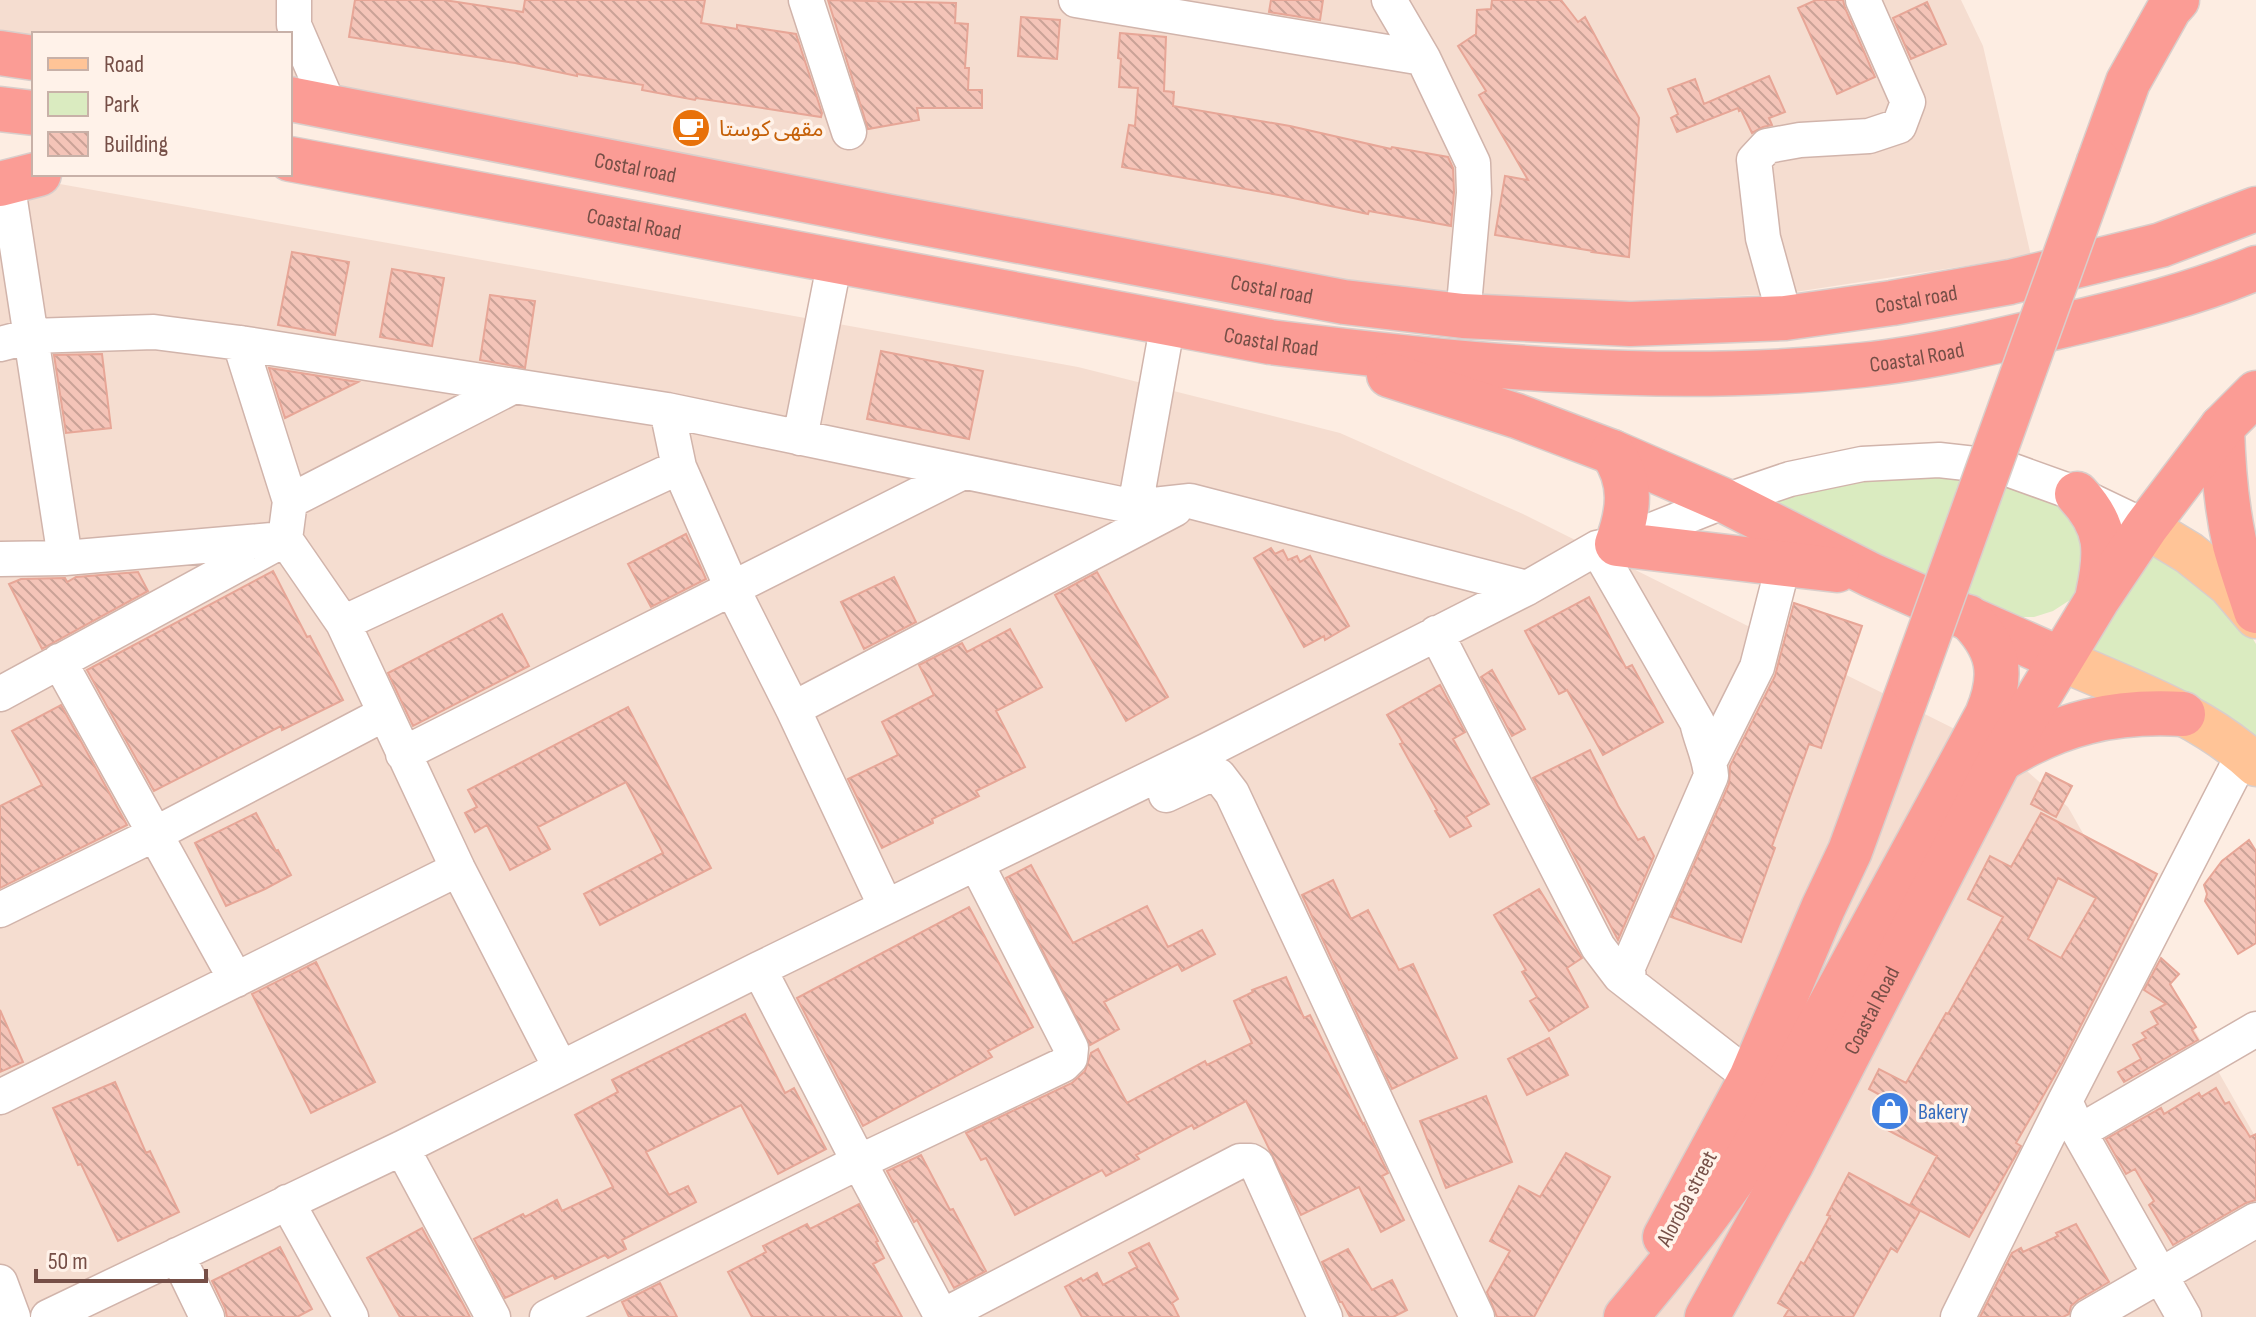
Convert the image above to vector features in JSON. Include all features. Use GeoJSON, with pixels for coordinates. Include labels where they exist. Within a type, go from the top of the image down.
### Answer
{"type":"FeatureCollection","features":[{"type":"Feature","properties":{"kind":"highway"},"geometry":{"type":"LineString","coordinates":[[1751,1078],[1850,851],[2128,82],[2177,0]]}},
{"type":"Feature","properties":{"kind":"highway"},"geometry":{"type":"LineString","coordinates":[[0,53],[32,58]]}},
{"type":"Feature","properties":{"kind":"highway","name":"Costal road"},"geometry":{"type":"LineString","coordinates":[[309,103],[1344,302],[1463,316],[1630,324],[1785,318],[2010,282],[2161,245],[2256,209]]}},
{"type":"Feature","properties":{"kind":"highway"},"geometry":{"type":"LineString","coordinates":[[0,109],[32,113]]}},
{"type":"Feature","properties":{"kind":"highway","name":"Coastal Road"},"geometry":{"type":"LineString","coordinates":[[292,159],[1270,342],[1427,361],[1568,372],[1722,373],[1864,365],[1986,344],[2127,311],[2256,268]]}},
{"type":"Feature","properties":{"kind":"highway"},"geometry":{"type":"LineString","coordinates":[[1270,342],[1503,411],[1612,452],[1725,501],[1871,575],[2060,659]]}},
{"type":"Feature","properties":{"kind":"highway","name":"Coastal Road"},"geometry":{"type":"LineString","coordinates":[[1707,1317],[1792,1163],[2000,760],[2060,659],[2146,527],[2222,427],[2256,393]]}},
{"type":"Feature","properties":{"kind":"highway"},"geometry":{"type":"LineString","coordinates":[[2222,427],[2228,507],[2256,614]]}},
{"type":"Feature","properties":{"kind":"highway"},"geometry":{"type":"LineString","coordinates":[[1612,452],[1625,477],[1628,510],[1607,546],[1784,562],[1871,575]]}},
{"type":"Feature","properties":{"kind":"highway"},"geometry":{"type":"LineString","coordinates":[[2077,494],[2096,518],[2104,547],[2097,600]]}},
{"type":"Feature","properties":{"kind":"highway"},"geometry":{"type":"LineString","coordinates":[[1624,1317],[1671,1264],[1748,1157],[1987,715],[1996,695],[1998,673],[1993,652],[1983,632],[1968,617]]}},
{"type":"Feature","properties":{"kind":"highway"},"geometry":{"type":"LineString","coordinates":[[2000,760],[2027,743],[2088,720],[2140,713],[2183,714]]}},
{"type":"Feature","properties":{"kind":"highway","name":"Aloroba street"},"geometry":{"type":"LineString","coordinates":[[1624,1317],[1751,1078]]}},
{"type":"Feature","properties":{"kind":"main road"},"geometry":{"type":"LineString","coordinates":[[2146,527],[2189,553],[2229,585],[2256,614]]}},
{"type":"Feature","properties":{"kind":"main road"},"geometry":{"type":"LineString","coordinates":[[2060,659],[2183,714],[2215,732],[2250,759]]}},
{"type":"Feature","properties":{"kind":"street"},"geometry":{"type":"LineString","coordinates":[[294,0],[294,25],[309,103]]}},
{"type":"Feature","properties":{"kind":"street"},"geometry":{"type":"LineString","coordinates":[[806,0],[849,132]]}},
{"type":"Feature","properties":{"kind":"street"},"geometry":{"type":"LineString","coordinates":[[1076,0],[1423,58]]}},
{"type":"Feature","properties":{"kind":"street"},"geometry":{"type":"LineString","coordinates":[[1389,0],[1423,58],[1473,163],[1474,193],[1463,316]]}},
{"type":"Feature","properties":{"kind":"street"},"geometry":{"type":"LineString","coordinates":[[1785,318],[1763,238],[1754,160],[1767,146],[1800,140],[1869,136],[1899,126],[1908,102],[1863,0]]}},
{"type":"Feature","properties":{"kind":"street"},"geometry":{"type":"LineString","coordinates":[[15,180],[15,340],[65,558]]}},
{"type":"Feature","properties":{"kind":"street"},"geometry":{"type":"LineString","coordinates":[[800,438],[835,260]]}},
{"type":"Feature","properties":{"kind":"street"},"geometry":{"type":"LineString","coordinates":[[1135,507],[1168,322]]}},
{"type":"Feature","properties":{"kind":"street"},"geometry":{"type":"LineString","coordinates":[[15,340],[154,332],[667,410],[1135,507],[1190,501],[1527,588]]}},
{"type":"Feature","properties":{"kind":"street"},"geometry":{"type":"LineString","coordinates":[[240,343],[290,501],[285,539],[343,623],[458,869],[560,1067]]}},
{"type":"Feature","properties":{"kind":"street"},"geometry":{"type":"LineString","coordinates":[[290,501],[514,386]]}},
{"type":"Feature","properties":{"kind":"street"},"geometry":{"type":"LineString","coordinates":[[667,410],[679,467],[732,588],[886,907]]}},
{"type":"Feature","properties":{"kind":"street"},"geometry":{"type":"LineString","coordinates":[[980,872],[1208,750],[1607,546],[1790,479],[1862,464],[1939,460],[2002,467],[2077,494],[2146,527]]}},
{"type":"Feature","properties":{"kind":"street"},"geometry":{"type":"LineString","coordinates":[[343,623],[679,467]]}},
{"type":"Feature","properties":{"kind":"street"},"geometry":{"type":"LineString","coordinates":[[403,754],[963,472]]}},
{"type":"Feature","properties":{"kind":"street"},"geometry":{"type":"LineString","coordinates":[[793,709],[1190,501]]}},
{"type":"Feature","properties":{"kind":"street"},"geometry":{"type":"LineString","coordinates":[[0,559],[65,558],[285,539]]}},
{"type":"Feature","properties":{"kind":"street"},"geometry":{"type":"LineString","coordinates":[[0,694],[285,539]]}},
{"type":"Feature","properties":{"kind":"street"},"geometry":{"type":"LineString","coordinates":[[1607,546],[1697,722],[1702,747],[1710,761],[1711,776],[1628,967],[1629,983]]}},
{"type":"Feature","properties":{"kind":"street"},"geometry":{"type":"LineString","coordinates":[[1710,761],[1757,667],[1784,562]]}},
{"type":"Feature","properties":{"kind":"street"},"geometry":{"type":"LineString","coordinates":[[1436,633],[1598,947],[1620,976],[1751,1078]]}},
{"type":"Feature","properties":{"kind":"street"},"geometry":{"type":"LineString","coordinates":[[59,661],[236,980]]}},
{"type":"Feature","properties":{"kind":"street"},"geometry":{"type":"LineString","coordinates":[[0,910],[155,834],[384,714]]}},
{"type":"Feature","properties":{"kind":"street"},"geometry":{"type":"LineString","coordinates":[[1958,1317],[2065,1101],[2250,759]]}},
{"type":"Feature","properties":{"kind":"street"},"geometry":{"type":"LineString","coordinates":[[48,1317],[402,1148],[886,907],[980,872],[1205,777],[1219,776],[1232,793],[1477,1317]]}},
{"type":"Feature","properties":{"kind":"street"},"geometry":{"type":"LineString","coordinates":[[0,1097],[458,869]]}},
{"type":"Feature","properties":{"kind":"street"},"geometry":{"type":"LineString","coordinates":[[547,1317],[1063,1065],[1070,1058],[1071,1048],[980,872]]}},
{"type":"Feature","properties":{"kind":"street"},"geometry":{"type":"LineString","coordinates":[[759,969],[942,1317],[1240,1161],[1256,1164],[1315,1313]]}},
{"type":"Feature","properties":{"kind":"street"},"geometry":{"type":"LineString","coordinates":[[2079,1132],[2256,1029]]}},
{"type":"Feature","properties":{"kind":"street"},"geometry":{"type":"LineString","coordinates":[[2065,1101],[2079,1132],[2184,1317]]}},
{"type":"Feature","properties":{"kind":"street"},"geometry":{"type":"LineString","coordinates":[[402,1148],[493,1317]]}},
{"type":"Feature","properties":{"kind":"street"},"geometry":{"type":"LineString","coordinates":[[287,1202],[351,1317]]}},
{"type":"Feature","properties":{"kind":"street"},"geometry":{"type":"LineString","coordinates":[[2088,1317],[2256,1220]]}},
{"type":"Feature","properties":{"kind":"street"},"geometry":{"type":"LineString","coordinates":[[177,1255],[207,1317]]}},
{"type":"Feature","properties":{"kind":"street"},"geometry":{"type":"LineString","coordinates":[[0,1282],[13,1317]]}},
{"type":"Feature","properties":{"kind":"shaded area"},"geometry":{"type":"Polygon","coordinates":[[[0,0],[1961,0],[1983,46],[2031,256],[1782,294],[1552,304],[1321,281],[292,86],[292,32],[32,32],[32,39],[0,33],[0,0]]]}},
{"type":"Feature","properties":{"kind":"shaded area"},"geometry":{"type":"Polygon","coordinates":[[[0,176],[21,177],[1078,367],[1340,433],[1523,514],[2011,757],[2068,807],[2256,1138],[2256,1317],[0,1317],[0,176]]]}},
{"type":"Feature","properties":{"kind":"green space"},"geometry":{"type":"Polygon","coordinates":[[[1925,473],[2034,486],[2082,523],[2082,584],[2070,600],[2053,611],[2034,617],[2014,617],[1769,505],[1767,492],[1925,473]]]}},
{"type":"Feature","properties":{"kind":"green space"},"geometry":{"type":"Polygon","coordinates":[[[2148,546],[2163,551],[2245,626],[2256,644],[2256,741],[2084,651],[2148,546]]]}},
{"type":"Feature","properties":{"kind":"building"},"geometry":{"type":"Polygon","coordinates":[[[355,0],[444,0],[523,12],[525,0],[705,0],[701,23],[796,34],[822,113],[821,117],[695,100],[642,90],[643,85],[349,37],[355,0]]]}},
{"type":"Feature","properties":{"kind":"building"},"geometry":{"type":"Polygon","coordinates":[[[828,0],[956,3],[955,23],[968,24],[965,68],[969,68],[968,90],[982,90],[982,108],[917,108],[919,120],[868,129],[828,0]]]}},
{"type":"Feature","properties":{"kind":"building"},"geometry":{"type":"Polygon","coordinates":[[[1271,0],[1323,0],[1320,20],[1269,12],[1271,0]]]}},
{"type":"Feature","properties":{"kind":"building"},"geometry":{"type":"Polygon","coordinates":[[[1492,0],[1561,0],[1578,22],[1585,17],[1639,118],[1629,257],[1495,235],[1505,176],[1528,180],[1479,95],[1486,91],[1458,46],[1476,34],[1477,10],[1491,9],[1492,0]]]}},
{"type":"Feature","properties":{"kind":"building"},"geometry":{"type":"Polygon","coordinates":[[[1816,0],[1843,0],[1875,77],[1837,94],[1798,8],[1816,0]]]}},
{"type":"Feature","properties":{"kind":"building"},"geometry":{"type":"Polygon","coordinates":[[[1927,2],[1946,44],[1911,59],[1893,18],[1927,2]]]}},
{"type":"Feature","properties":{"kind":"building"},"geometry":{"type":"Polygon","coordinates":[[[1021,17],[1060,20],[1057,59],[1018,56],[1021,17]]]}},
{"type":"Feature","properties":{"kind":"building"},"geometry":{"type":"Polygon","coordinates":[[[1120,33],[1166,37],[1164,91],[1174,92],[1173,106],[1290,126],[1391,149],[1448,157],[1453,168],[1451,226],[1369,211],[1368,214],[1122,167],[1129,125],[1135,126],[1138,88],[1119,87],[1120,33]]]}},
{"type":"Feature","properties":{"kind":"building"},"geometry":{"type":"Polygon","coordinates":[[[1769,76],[1785,112],[1769,118],[1772,125],[1752,133],[1738,108],[1677,132],[1671,118],[1678,114],[1668,89],[1695,79],[1704,104],[1769,76]]]}},
{"type":"Feature","properties":{"kind":"building"},"geometry":{"type":"Polygon","coordinates":[[[292,252],[349,262],[335,335],[278,325],[292,252]]]}},
{"type":"Feature","properties":{"kind":"building"},"geometry":{"type":"Polygon","coordinates":[[[392,269],[444,278],[432,346],[380,337],[392,269]]]}},
{"type":"Feature","properties":{"kind":"building"},"geometry":{"type":"Polygon","coordinates":[[[490,295],[535,301],[525,368],[480,360],[490,295]]]}},
{"type":"Feature","properties":{"kind":"building"},"geometry":{"type":"Polygon","coordinates":[[[881,351],[983,371],[969,439],[867,419],[881,351]]]}},
{"type":"Feature","properties":{"kind":"building"},"geometry":{"type":"Polygon","coordinates":[[[102,354],[111,428],[66,433],[54,355],[102,354]]]}},
{"type":"Feature","properties":{"kind":"building"},"geometry":{"type":"Polygon","coordinates":[[[269,368],[358,382],[285,418],[269,368]]]}},
{"type":"Feature","properties":{"kind":"building"},"geometry":{"type":"Polygon","coordinates":[[[686,534],[706,579],[651,607],[628,564],[686,534]]]}},
{"type":"Feature","properties":{"kind":"building"},"geometry":{"type":"Polygon","coordinates":[[[1271,548],[1275,554],[1283,550],[1288,560],[1297,556],[1300,562],[1310,556],[1349,626],[1325,640],[1324,636],[1304,647],[1254,558],[1271,548]]]}},
{"type":"Feature","properties":{"kind":"building"},"geometry":{"type":"Polygon","coordinates":[[[273,571],[343,700],[282,730],[281,726],[154,791],[87,670],[273,571]]]}},
{"type":"Feature","properties":{"kind":"building"},"geometry":{"type":"Polygon","coordinates":[[[138,572],[148,591],[42,649],[9,584],[21,579],[65,578],[67,582],[76,577],[138,572]]]}},
{"type":"Feature","properties":{"kind":"building"},"geometry":{"type":"Polygon","coordinates":[[[1097,572],[1168,697],[1126,721],[1055,595],[1097,572]]]}},
{"type":"Feature","properties":{"kind":"building"},"geometry":{"type":"Polygon","coordinates":[[[894,577],[916,622],[864,649],[841,602],[894,577]]]}},
{"type":"Feature","properties":{"kind":"building"},"geometry":{"type":"Polygon","coordinates":[[[1589,597],[1626,668],[1632,665],[1663,722],[1603,755],[1567,690],[1559,694],[1525,631],[1589,597]]]}},
{"type":"Feature","properties":{"kind":"building"},"geometry":{"type":"Polygon","coordinates":[[[1794,603],[1862,626],[1821,748],[1809,744],[1741,942],[1671,917],[1729,784],[1730,766],[1775,676],[1794,603]]]}},
{"type":"Feature","properties":{"kind":"building"},"geometry":{"type":"Polygon","coordinates":[[[502,614],[529,666],[413,726],[388,673],[502,614]]]}},
{"type":"Feature","properties":{"kind":"building"},"geometry":{"type":"Polygon","coordinates":[[[1010,629],[1042,687],[996,711],[1025,767],[976,791],[979,796],[932,819],[933,823],[882,848],[848,779],[898,755],[882,722],[934,695],[919,665],[962,643],[967,652],[1010,629]]]}},
{"type":"Feature","properties":{"kind":"building"},"geometry":{"type":"Polygon","coordinates":[[[1492,670],[1525,729],[1512,736],[1481,677],[1492,670]]]}},
{"type":"Feature","properties":{"kind":"building"},"geometry":{"type":"Polygon","coordinates":[[[1440,685],[1465,732],[1453,739],[1489,804],[1466,817],[1471,826],[1450,837],[1387,715],[1440,685]]]}},
{"type":"Feature","properties":{"kind":"building"},"geometry":{"type":"Polygon","coordinates":[[[61,705],[127,825],[0,888],[0,806],[42,785],[12,731],[61,705]]]}},
{"type":"Feature","properties":{"kind":"building"},"geometry":{"type":"Polygon","coordinates":[[[628,707],[711,868],[600,925],[584,894],[663,853],[626,782],[538,827],[550,849],[510,870],[487,825],[475,832],[465,813],[477,807],[468,790],[628,707]]]}},
{"type":"Feature","properties":{"kind":"building"},"geometry":{"type":"Polygon","coordinates":[[[1590,750],[1638,840],[1644,837],[1654,856],[1618,940],[1533,778],[1590,750]]]}},
{"type":"Feature","properties":{"kind":"building"},"geometry":{"type":"Polygon","coordinates":[[[2046,773],[2072,786],[2056,817],[2031,804],[2046,773]]]}},
{"type":"Feature","properties":{"kind":"building"},"geometry":{"type":"Polygon","coordinates":[[[256,813],[291,875],[226,906],[195,843],[256,813]]]}},
{"type":"Feature","properties":{"kind":"building"},"geometry":{"type":"Polygon","coordinates":[[[2041,813],[2157,874],[2062,1063],[2016,1143],[2021,1146],[1969,1237],[1910,1205],[1937,1156],[1882,1127],[1895,1103],[1869,1089],[1879,1069],[1906,1083],[2003,917],[1968,899],[1990,856],[2011,867],[2041,813]],[[2058,878],[2028,939],[2061,958],[2096,898],[2058,878]]]}},
{"type":"Feature","properties":{"kind":"building"},"geometry":{"type":"Polygon","coordinates":[[[2249,840],[2256,851],[2256,943],[2238,954],[2205,901],[2207,894],[2204,885],[2222,861],[2249,840]]]}},
{"type":"Feature","properties":{"kind":"building"},"geometry":{"type":"Polygon","coordinates":[[[1031,865],[1073,943],[1147,906],[1168,947],[1202,930],[1215,954],[1182,971],[1178,964],[1104,1002],[1119,1029],[1090,1045],[1006,878],[1031,865]]]}},
{"type":"Feature","properties":{"kind":"building"},"geometry":{"type":"Polygon","coordinates":[[[1333,880],[1351,919],[1368,910],[1399,970],[1413,964],[1457,1058],[1392,1089],[1302,895],[1333,880]]]}},
{"type":"Feature","properties":{"kind":"building"},"geometry":{"type":"Polygon","coordinates":[[[1539,889],[1582,958],[1567,968],[1588,1007],[1549,1031],[1530,1001],[1537,997],[1522,972],[1526,970],[1494,915],[1539,889]]]}},
{"type":"Feature","properties":{"kind":"building"},"geometry":{"type":"Polygon","coordinates":[[[969,907],[1033,1027],[988,1051],[992,1057],[863,1126],[797,998],[969,907]]]}},
{"type":"Feature","properties":{"kind":"building"},"geometry":{"type":"Polygon","coordinates":[[[2161,958],[2179,974],[2170,984],[2196,1027],[2192,1030],[2198,1040],[2124,1082],[2118,1072],[2141,1059],[2133,1045],[2146,1038],[2142,1033],[2158,1024],[2151,1012],[2166,1004],[2144,990],[2161,958]]]}},
{"type":"Feature","properties":{"kind":"building"},"geometry":{"type":"Polygon","coordinates":[[[316,962],[375,1082],[311,1113],[252,994],[316,962]]]}},
{"type":"Feature","properties":{"kind":"building"},"geometry":{"type":"Polygon","coordinates":[[[1286,977],[1304,1018],[1310,1015],[1364,1123],[1388,1173],[1382,1176],[1404,1220],[1381,1232],[1359,1187],[1301,1215],[1246,1101],[1136,1155],[1139,1159],[1106,1176],[1102,1170],[1015,1215],[986,1158],[981,1160],[966,1133],[1072,1083],[1085,1071],[1091,1053],[1098,1049],[1127,1103],[1205,1061],[1207,1065],[1252,1043],[1234,1001],[1252,990],[1286,977]]]}},
{"type":"Feature","properties":{"kind":"building"},"geometry":{"type":"Polygon","coordinates":[[[0,1010],[23,1062],[0,1072],[0,1010]]]}},
{"type":"Feature","properties":{"kind":"building"},"geometry":{"type":"Polygon","coordinates":[[[745,1014],[785,1093],[794,1088],[826,1149],[778,1174],[741,1105],[646,1152],[669,1195],[688,1186],[696,1202],[622,1240],[626,1249],[608,1258],[605,1255],[555,1279],[553,1275],[505,1298],[474,1239],[557,1200],[562,1211],[613,1187],[575,1115],[618,1092],[612,1080],[745,1014]]]}},
{"type":"Feature","properties":{"kind":"building"},"geometry":{"type":"Polygon","coordinates":[[[1549,1038],[1568,1075],[1527,1095],[1508,1059],[1549,1038]]]}},
{"type":"Feature","properties":{"kind":"building"},"geometry":{"type":"Polygon","coordinates":[[[115,1082],[146,1153],[150,1151],[179,1212],[118,1241],[81,1164],[78,1165],[53,1108],[115,1082]]]}},
{"type":"Feature","properties":{"kind":"building"},"geometry":{"type":"Polygon","coordinates":[[[2216,1088],[2225,1104],[2229,1102],[2250,1137],[2256,1134],[2256,1200],[2173,1245],[2149,1205],[2154,1201],[2135,1169],[2126,1174],[2106,1139],[2161,1108],[2164,1114],[2199,1093],[2201,1097],[2216,1088]]]}},
{"type":"Feature","properties":{"kind":"building"},"geometry":{"type":"Polygon","coordinates":[[[1486,1096],[1512,1162],[1446,1188],[1420,1121],[1486,1096]]]}},
{"type":"Feature","properties":{"kind":"building"},"geometry":{"type":"Polygon","coordinates":[[[1566,1153],[1610,1177],[1534,1317],[1497,1317],[1487,1292],[1510,1251],[1490,1241],[1519,1186],[1540,1197],[1566,1153]]]}},
{"type":"Feature","properties":{"kind":"building"},"geometry":{"type":"Polygon","coordinates":[[[921,1155],[986,1271],[954,1288],[887,1171],[921,1155]]]}},
{"type":"Feature","properties":{"kind":"building"},"geometry":{"type":"Polygon","coordinates":[[[1849,1173],[1920,1211],[1897,1252],[1891,1248],[1853,1317],[1784,1317],[1789,1309],[1778,1303],[1801,1262],[1804,1264],[1849,1173]]]}},
{"type":"Feature","properties":{"kind":"building"},"geometry":{"type":"Polygon","coordinates":[[[859,1204],[884,1258],[873,1264],[902,1317],[752,1317],[728,1272],[766,1252],[763,1246],[807,1224],[810,1229],[859,1204]]]}},
{"type":"Feature","properties":{"kind":"building"},"geometry":{"type":"Polygon","coordinates":[[[2076,1224],[2109,1282],[2078,1300],[2071,1306],[2069,1314],[2063,1317],[1980,1317],[2012,1253],[2021,1248],[2023,1252],[2076,1224]]]}},
{"type":"Feature","properties":{"kind":"building"},"geometry":{"type":"Polygon","coordinates":[[[422,1228],[470,1317],[400,1317],[367,1258],[422,1228]]]}},
{"type":"Feature","properties":{"kind":"building"},"geometry":{"type":"Polygon","coordinates":[[[1149,1243],[1178,1299],[1172,1303],[1179,1317],[1082,1317],[1065,1287],[1097,1273],[1103,1285],[1137,1267],[1129,1253],[1149,1243]]]}},
{"type":"Feature","properties":{"kind":"building"},"geometry":{"type":"Polygon","coordinates":[[[280,1247],[312,1309],[297,1317],[227,1317],[212,1281],[280,1247]]]}},
{"type":"Feature","properties":{"kind":"building"},"geometry":{"type":"Polygon","coordinates":[[[1348,1249],[1372,1290],[1392,1280],[1407,1310],[1393,1317],[1350,1317],[1322,1262],[1348,1249]]]}},
{"type":"Feature","properties":{"kind":"building"},"geometry":{"type":"Polygon","coordinates":[[[660,1283],[677,1317],[629,1317],[622,1302],[660,1283]]]}},
{"type":"Feature","properties":{"kind":"place","name":"مقهى كوستا"},"geometry":{"type":"Point","coordinates":[691,128]}},
{"type":"Feature","properties":{"kind":"place","name":"Bakery"},"geometry":{"type":"Point","coordinates":[1890,1111]}}]}
